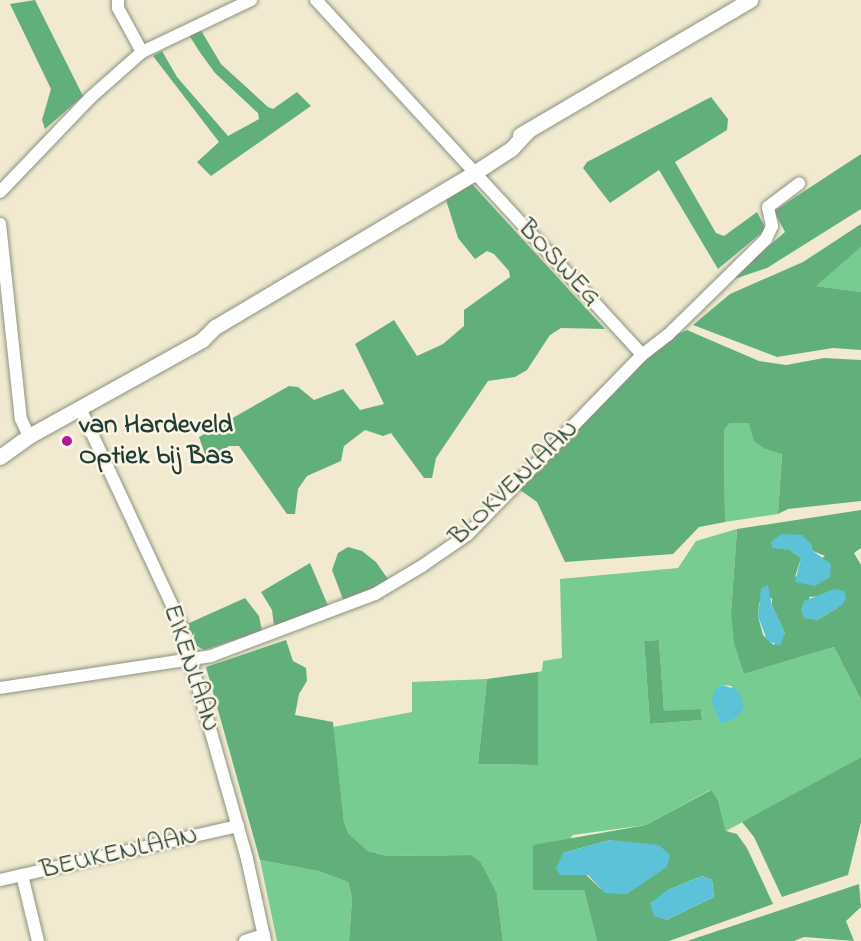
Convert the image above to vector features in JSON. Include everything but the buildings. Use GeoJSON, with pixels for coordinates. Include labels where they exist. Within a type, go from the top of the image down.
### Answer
{"type":"FeatureCollection","features":[{"type":"Feature","properties":{"kind":"main road"},"geometry":{"type":"LineString","coordinates":[[0,457],[29,436],[202,340],[215,327],[408,210],[434,186],[471,170],[529,130],[750,0]]}},
{"type":"Feature","properties":{"kind":"street"},"geometry":{"type":"LineString","coordinates":[[117,0],[117,8],[142,52]]}},
{"type":"Feature","properties":{"kind":"street","name":"BOSWEG"},"geometry":{"type":"LineString","coordinates":[[316,0],[642,355]]}},
{"type":"Feature","properties":{"kind":"street"},"geometry":{"type":"LineString","coordinates":[[0,192],[90,98],[142,52],[248,1]]}},
{"type":"Feature","properties":{"kind":"street","name":"BLOKVENLAAN"},"geometry":{"type":"LineString","coordinates":[[0,688],[192,660],[290,630],[375,594],[422,566],[467,535],[642,355],[668,335],[766,239],[772,226],[768,207],[800,184]]}},
{"type":"Feature","properties":{"kind":"street"},"geometry":{"type":"LineString","coordinates":[[0,224],[21,419],[29,436]]}},
{"type":"Feature","properties":{"kind":"street","name":"EIKENLAAN"},"geometry":{"type":"LineString","coordinates":[[80,408],[179,620],[238,826],[264,938]]}},
{"type":"Feature","properties":{"kind":"street","name":"BEUKENLAAN"},"geometry":{"type":"LineString","coordinates":[[0,880],[238,826]]}},
{"type":"Feature","properties":{"kind":"street"},"geometry":{"type":"LineString","coordinates":[[22,875],[38,941]]}},
{"type":"Feature","properties":{"kind":"street"},"geometry":{"type":"LineString","coordinates":[[244,941],[264,938]]}},
{"type":"Feature","properties":{"kind":"green space"},"geometry":{"type":"Polygon","coordinates":[[[35,0],[83,96],[45,129],[42,120],[51,89],[10,4],[35,0]]]}},
{"type":"Feature","properties":{"kind":"green space"},"geometry":{"type":"Polygon","coordinates":[[[199,27],[221,64],[268,107],[273,109],[297,92],[311,106],[211,176],[197,162],[219,142],[153,56],[162,51],[177,77],[228,136],[259,119],[258,113],[215,73],[199,51],[189,35],[199,27]]]}},
{"type":"Feature","properties":{"kind":"green space"},"geometry":{"type":"Polygon","coordinates":[[[711,97],[728,119],[727,130],[675,162],[716,233],[724,236],[757,212],[766,229],[718,269],[659,170],[610,203],[583,168],[587,162],[711,97]]]}},
{"type":"Feature","properties":{"kind":"green space"},"geometry":{"type":"Polygon","coordinates":[[[861,154],[861,209],[767,268],[728,281],[785,232],[774,211],[861,154]]]}},
{"type":"Feature","properties":{"kind":"green space"},"geometry":{"type":"Polygon","coordinates":[[[472,184],[605,329],[561,328],[550,335],[527,370],[515,377],[488,381],[436,458],[432,478],[424,478],[391,433],[383,436],[365,430],[344,446],[341,461],[307,476],[298,489],[295,514],[287,514],[239,446],[229,446],[211,459],[206,457],[199,437],[289,386],[298,387],[314,400],[343,389],[360,410],[384,404],[355,344],[394,320],[417,356],[443,344],[464,326],[464,310],[510,277],[509,271],[494,254],[487,251],[475,259],[458,238],[446,200],[472,184]]]}},
{"type":"Feature","properties":{"kind":"green space"},"geometry":{"type":"Polygon","coordinates":[[[861,224],[861,247],[816,286],[861,292],[861,350],[833,348],[777,357],[693,325],[730,294],[803,262],[861,224]]]}},
{"type":"Feature","properties":{"kind":"green space"},"geometry":{"type":"Polygon","coordinates":[[[861,247],[861,292],[815,286],[820,280],[861,247]]]}},
{"type":"Feature","properties":{"kind":"green space"},"geometry":{"type":"Polygon","coordinates":[[[687,330],[759,361],[786,365],[824,358],[861,360],[861,501],[788,509],[778,514],[782,454],[765,449],[754,441],[749,423],[730,423],[724,430],[725,522],[699,527],[673,554],[565,562],[537,502],[520,490],[666,339],[687,330]]]}},
{"type":"Feature","properties":{"kind":"green space"},"geometry":{"type":"Polygon","coordinates":[[[739,421],[749,423],[765,449],[782,453],[778,514],[725,522],[724,430],[730,423],[739,421]]]}},
{"type":"Feature","properties":{"kind":"green space"},"geometry":{"type":"Polygon","coordinates":[[[861,510],[861,548],[854,553],[861,565],[861,700],[834,647],[744,674],[734,643],[731,612],[737,529],[861,510]],[[810,543],[790,550],[801,558],[795,577],[825,556],[813,551],[810,543]],[[820,596],[809,597],[817,620],[837,608],[820,596]],[[772,598],[759,603],[758,616],[763,635],[774,645],[785,633],[772,606],[772,598]]]}},
{"type":"Feature","properties":{"kind":"green space"},"geometry":{"type":"Polygon","coordinates":[[[737,529],[731,612],[744,674],[834,647],[861,700],[861,757],[726,831],[718,800],[710,790],[646,825],[573,835],[533,889],[584,890],[597,941],[503,941],[497,894],[471,855],[387,856],[368,851],[349,834],[344,822],[333,727],[412,712],[412,682],[487,679],[478,764],[538,765],[538,672],[542,671],[543,661],[562,658],[560,579],[678,568],[696,541],[737,529]],[[659,640],[644,641],[650,724],[702,720],[701,709],[664,712],[659,640]],[[722,685],[716,688],[719,721],[732,686],[722,685]]]}},
{"type":"Feature","properties":{"kind":"green space"},"geometry":{"type":"Polygon","coordinates":[[[348,547],[362,551],[376,562],[390,582],[344,602],[332,570],[338,553],[348,547]]]}},
{"type":"Feature","properties":{"kind":"green space"},"geometry":{"type":"Polygon","coordinates":[[[310,563],[329,608],[274,626],[272,610],[261,592],[310,563]]]}},
{"type":"Feature","properties":{"kind":"green space"},"geometry":{"type":"Polygon","coordinates":[[[245,598],[259,616],[262,631],[204,650],[197,646],[187,624],[245,598]]]}},
{"type":"Feature","properties":{"kind":"green space"},"geometry":{"type":"Polygon","coordinates":[[[286,640],[293,661],[306,668],[307,681],[299,694],[295,715],[333,722],[344,822],[349,834],[368,851],[387,856],[471,855],[481,863],[497,894],[503,941],[349,941],[352,898],[348,882],[318,871],[260,860],[206,667],[286,640]]]}},
{"type":"Feature","properties":{"kind":"green space"},"geometry":{"type":"Polygon","coordinates":[[[659,640],[664,711],[701,709],[702,720],[650,724],[644,641],[659,640]]]}},
{"type":"Feature","properties":{"kind":"green space"},"geometry":{"type":"Polygon","coordinates":[[[538,672],[538,765],[478,764],[487,679],[538,672]]]}},
{"type":"Feature","properties":{"kind":"green space"},"geometry":{"type":"Polygon","coordinates":[[[861,757],[861,822],[848,875],[782,897],[754,837],[742,822],[861,757]]]}},
{"type":"Feature","properties":{"kind":"green space"},"geometry":{"type":"Polygon","coordinates":[[[711,790],[718,800],[726,831],[737,834],[747,848],[773,904],[669,941],[597,941],[584,890],[533,890],[533,845],[646,825],[711,790]],[[610,840],[563,853],[601,889],[610,840]],[[702,876],[668,890],[666,920],[714,897],[712,880],[702,876]]]}},
{"type":"Feature","properties":{"kind":"green space"},"geometry":{"type":"Polygon","coordinates":[[[260,860],[318,871],[348,882],[352,898],[349,941],[277,941],[260,860]]]}},
{"type":"Feature","properties":{"kind":"green space"},"geometry":{"type":"Polygon","coordinates":[[[859,884],[861,907],[846,921],[854,941],[804,937],[794,941],[687,941],[859,884]]]}},
{"type":"Feature","properties":{"kind":"water"},"geometry":{"type":"Polygon","coordinates":[[[781,534],[802,535],[810,543],[813,551],[831,564],[830,577],[815,586],[795,582],[801,558],[790,550],[772,548],[771,542],[781,534]]]}},
{"type":"Feature","properties":{"kind":"water"},"geometry":{"type":"Polygon","coordinates":[[[768,585],[772,606],[785,633],[780,646],[767,640],[758,616],[761,589],[768,585]]]}},
{"type":"Feature","properties":{"kind":"water"},"geometry":{"type":"Polygon","coordinates":[[[834,589],[844,591],[846,598],[842,605],[817,620],[804,618],[801,610],[804,601],[834,589]]]}},
{"type":"Feature","properties":{"kind":"water"},"geometry":{"type":"Polygon","coordinates":[[[722,685],[738,690],[744,706],[739,716],[721,724],[711,700],[716,688],[722,685]]]}},
{"type":"Feature","properties":{"kind":"water"},"geometry":{"type":"Polygon","coordinates":[[[610,840],[659,845],[670,855],[667,867],[627,894],[605,893],[588,875],[560,875],[556,869],[563,853],[610,840]]]}},
{"type":"Feature","properties":{"kind":"water"},"geometry":{"type":"Polygon","coordinates":[[[702,876],[712,880],[714,897],[666,920],[654,916],[650,903],[668,890],[702,876]]]}},
{"type":"Feature","properties":{"kind":"place","name":"van Hardeveld Optiek bij Bas"},"geometry":{"type":"Point","coordinates":[67,441]}}]}
